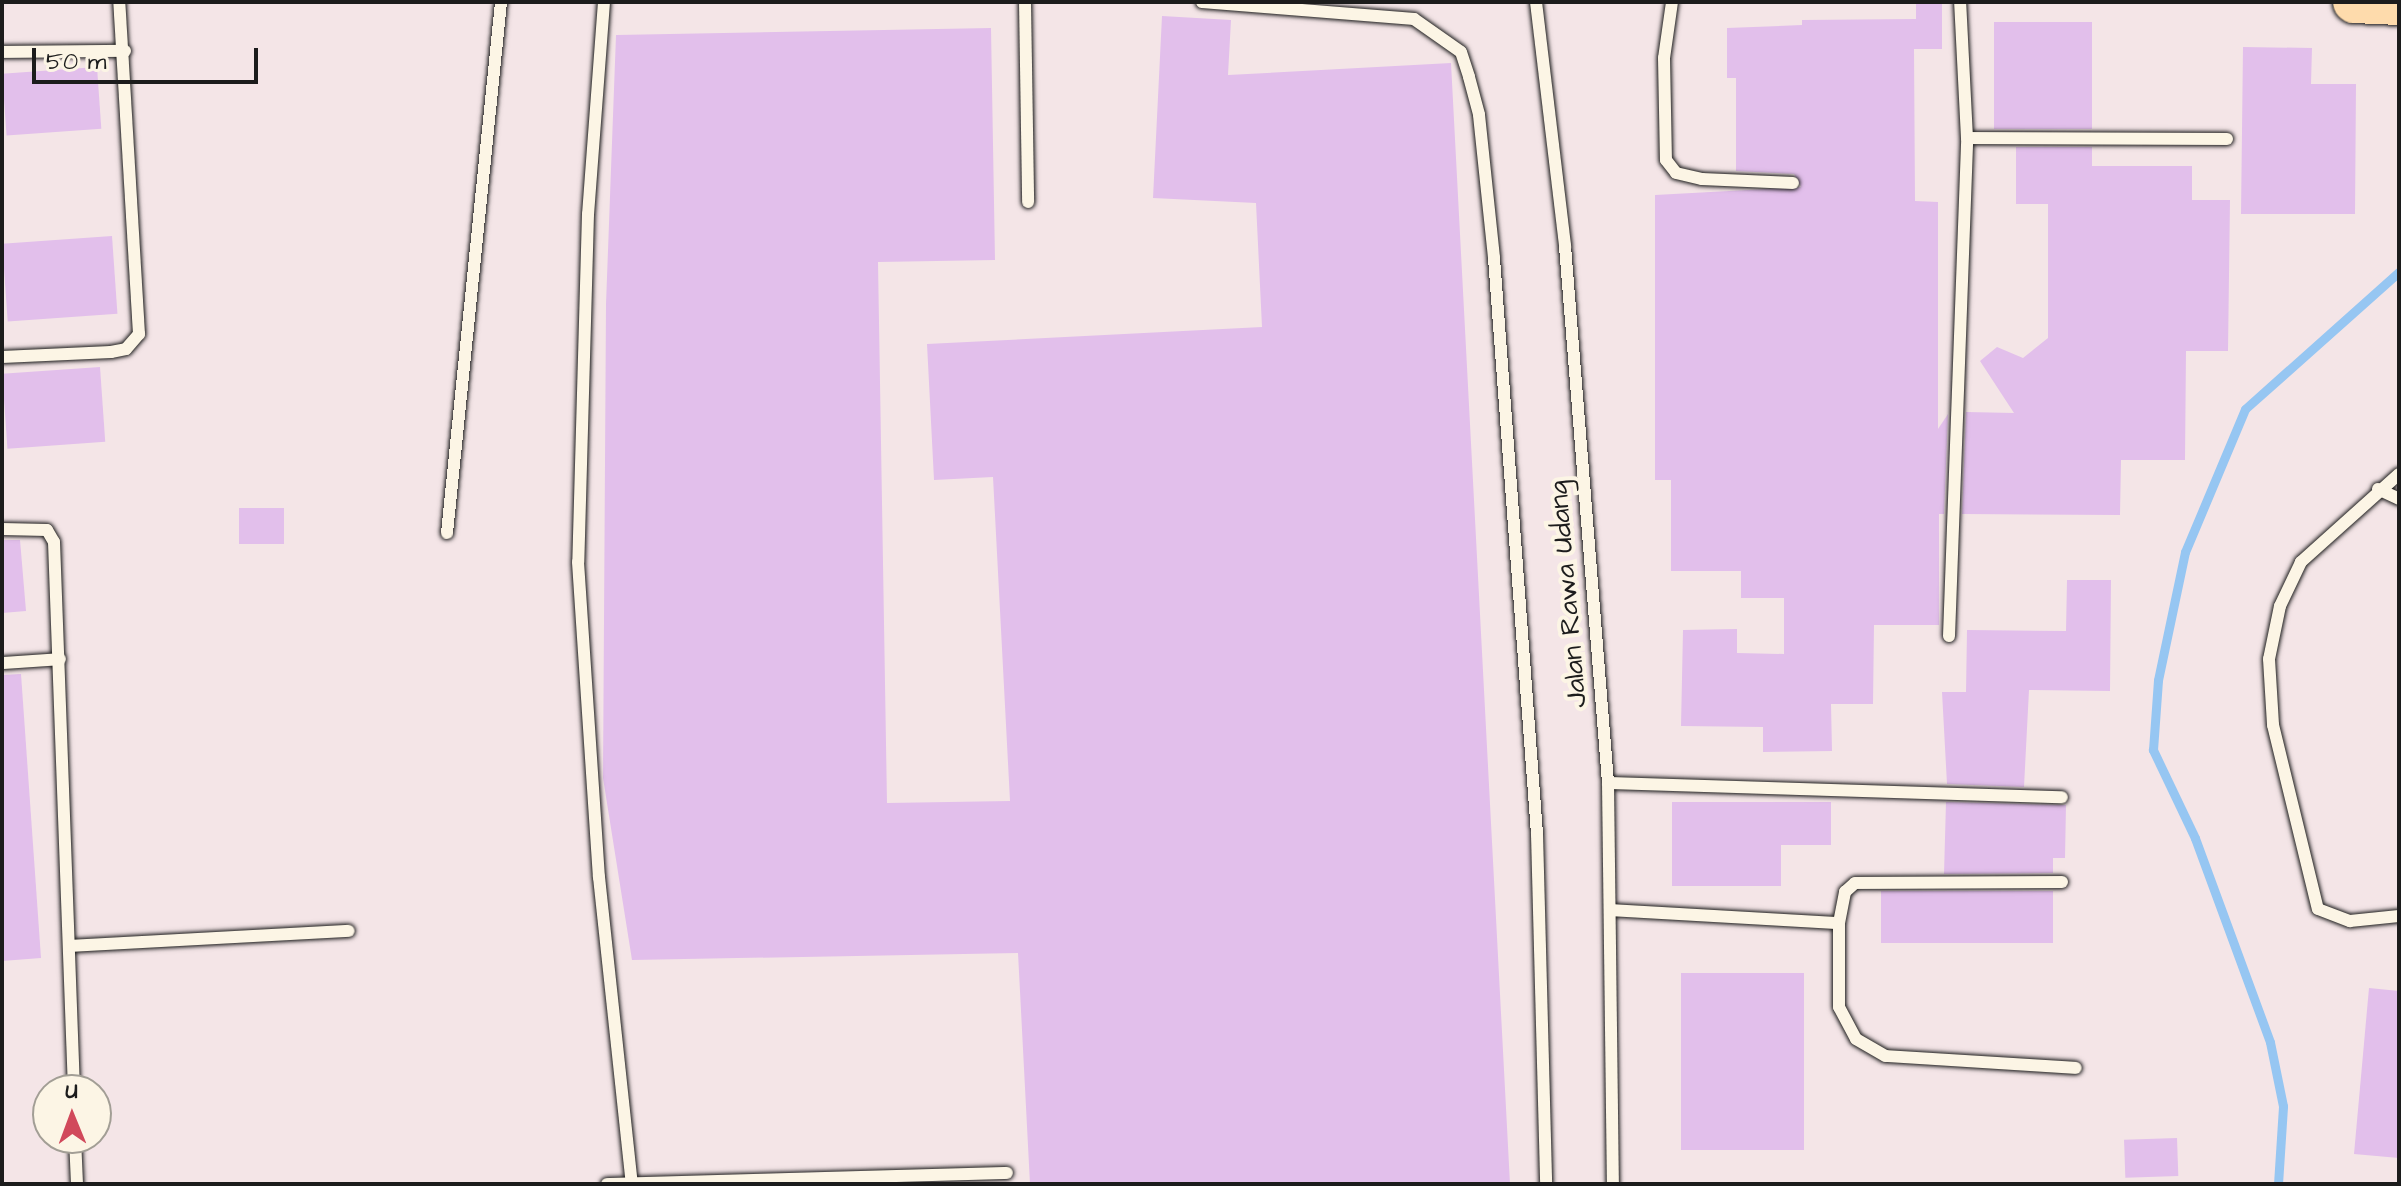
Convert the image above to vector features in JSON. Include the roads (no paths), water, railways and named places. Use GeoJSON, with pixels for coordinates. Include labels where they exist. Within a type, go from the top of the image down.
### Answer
{"type":"FeatureCollection","features":[{"type":"Feature","properties":{"kind":"highway"},"geometry":{"type":"LineString","coordinates":[[2354,2],[2399,4]]}},
{"type":"Feature","properties":{"kind":"lane"},"geometry":{"type":"LineString","coordinates":[[2,357],[111,352],[126,349],[139,334],[125,51],[119,2]]}},
{"type":"Feature","properties":{"kind":"lane"},"geometry":{"type":"LineString","coordinates":[[447,533],[501,2]]}},
{"type":"Feature","properties":{"kind":"lane"},"geometry":{"type":"LineString","coordinates":[[604,2],[588,214],[578,562],[599,877],[632,1182]]}},
{"type":"Feature","properties":{"kind":"lane"},"geometry":{"type":"LineString","coordinates":[[1025,2],[1028,202]]}},
{"type":"Feature","properties":{"kind":"lane"},"geometry":{"type":"LineString","coordinates":[[1202,2],[1414,19],[1461,52],[1469,77],[1479,115],[1494,258],[1537,834],[1546,1184]]}},
{"type":"Feature","properties":{"kind":"lane","name":"Jalan Rawa Udang"},"geometry":{"type":"LineString","coordinates":[[1536,2],[1566,259],[1608,783],[1613,1184]]}},
{"type":"Feature","properties":{"kind":"lane"},"geometry":{"type":"LineString","coordinates":[[1672,2],[1664,58],[1666,160],[1676,173],[1702,179],[1793,183]]}},
{"type":"Feature","properties":{"kind":"lane"},"geometry":{"type":"LineString","coordinates":[[1949,636],[1967,138],[1960,2]]}},
{"type":"Feature","properties":{"kind":"lane"},"geometry":{"type":"LineString","coordinates":[[2,52],[125,51]]}},
{"type":"Feature","properties":{"kind":"lane"},"geometry":{"type":"LineString","coordinates":[[1967,138],[2227,139]]}},
{"type":"Feature","properties":{"kind":"lane"},"geometry":{"type":"LineString","coordinates":[[2399,474],[2378,489],[2301,562],[2280,606],[2271,686],[2293,826],[2318,909],[2350,921],[2399,916]]}},
{"type":"Feature","properties":{"kind":"lane"},"geometry":{"type":"LineString","coordinates":[[2378,489],[2399,499]]}},
{"type":"Feature","properties":{"kind":"lane"},"geometry":{"type":"LineString","coordinates":[[2,529],[51,534],[60,659],[74,1074]]}},
{"type":"Feature","properties":{"kind":"lane"},"geometry":{"type":"LineString","coordinates":[[2,663],[60,659]]}},
{"type":"Feature","properties":{"kind":"lane"},"geometry":{"type":"LineString","coordinates":[[1608,783],[2062,797]]}},
{"type":"Feature","properties":{"kind":"lane"},"geometry":{"type":"LineString","coordinates":[[2062,882],[1855,883],[1845,892],[1839,923],[1839,1007],[1856,1039],[1886,1056],[2076,1068]]}},
{"type":"Feature","properties":{"kind":"lane"},"geometry":{"type":"LineString","coordinates":[[1611,910],[1839,923]]}},
{"type":"Feature","properties":{"kind":"lane"},"geometry":{"type":"LineString","coordinates":[[70,946],[349,931]]}},
{"type":"Feature","properties":{"kind":"lane"},"geometry":{"type":"LineString","coordinates":[[76,1154],[77,1184]]}},
{"type":"Feature","properties":{"kind":"lane"},"geometry":{"type":"LineString","coordinates":[[607,1184],[1007,1173]]}},
{"type":"Feature","properties":{"kind":"waterway"},"geometry":{"type":"LineString","coordinates":[[2278,1184],[2283,1106],[2270,1042],[2195,838],[2153,750],[2158,680],[2185,552],[2245,409],[2399,272]]}}]}
